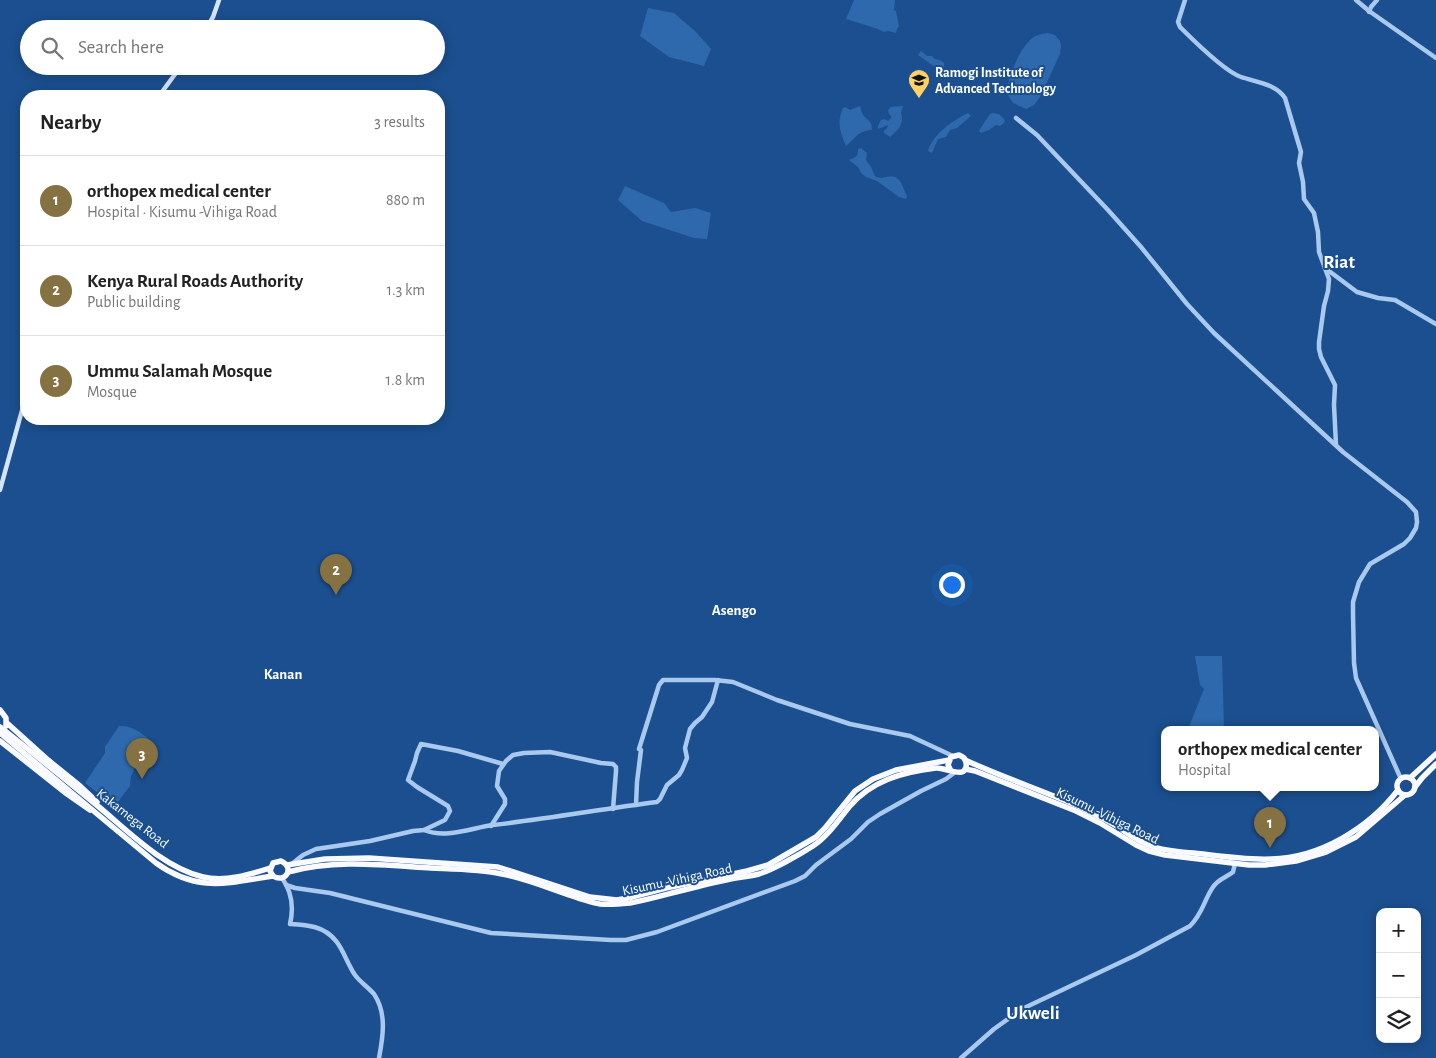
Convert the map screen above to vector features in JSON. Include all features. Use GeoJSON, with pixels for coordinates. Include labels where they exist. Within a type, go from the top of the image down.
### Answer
{"type":"FeatureCollection","features":[{"type":"Feature","properties":{"kind":"highway"},"geometry":{"type":"LineString","coordinates":[[0,710],[4,714],[6,723],[6,728],[0,734],[98,810],[156,863],[184,878],[208,884],[230,884],[273,876]]}},
{"type":"Feature","properties":{"kind":"highway"},"geometry":{"type":"LineString","coordinates":[[6,723],[92,796],[97,802],[98,810]]}},
{"type":"Feature","properties":{"kind":"highway","name":"Kakamega Road"},"geometry":{"type":"LineString","coordinates":[[0,727],[98,810],[176,867],[193,874],[215,879],[239,877],[270,868]]}},
{"type":"Feature","properties":{"kind":"highway"},"geometry":{"type":"LineString","coordinates":[[0,741],[82,805],[98,810]]}},
{"type":"Feature","properties":{"kind":"highway"},"geometry":{"type":"LineString","coordinates":[[1410,778],[1436,754]]}},
{"type":"Feature","properties":{"kind":"highway"},"geometry":{"type":"LineString","coordinates":[[962,756],[966,763],[965,769],[960,773],[953,772],[948,765],[951,758],[962,756]]}},
{"type":"Feature","properties":{"kind":"highway","name":"Kisumu -Vihiga Road"},"geometry":{"type":"LineString","coordinates":[[290,864],[325,859],[369,858],[498,867],[590,897],[617,900],[768,865],[816,837],[855,791],[874,779],[896,770],[951,758]]}},
{"type":"Feature","properties":{"kind":"highway","name":"Kisumu -Vihiga Road"},"geometry":{"type":"LineString","coordinates":[[965,760],[1078,806],[1152,847],[1228,858],[1273,859],[1307,853],[1323,847],[1338,840],[1368,820],[1398,790]]}},
{"type":"Feature","properties":{"kind":"highway"},"geometry":{"type":"LineString","coordinates":[[1415,787],[1414,782],[1410,778],[1405,777],[1397,784],[1398,790],[1402,795],[1411,794],[1422,778],[1436,764]]}},
{"type":"Feature","properties":{"kind":"highway","name":"Kisumu -Vihiga Road"},"geometry":{"type":"LineString","coordinates":[[288,872],[324,865],[359,864],[487,871],[520,878],[560,893],[598,904],[631,903],[770,870],[814,845],[864,792],[875,784],[896,776],[939,768],[953,772]]}},
{"type":"Feature","properties":{"kind":"highway","name":"Kisumu -Vihiga Road"},"geometry":{"type":"LineString","coordinates":[[965,769],[975,771],[1076,811],[1149,852],[1265,865],[1311,858],[1326,852],[1356,836],[1405,795]]}},
{"type":"Feature","properties":{"kind":"highway"},"geometry":{"type":"LineString","coordinates":[[278,860],[290,864],[288,872],[284,877],[278,879],[273,876],[270,868],[278,860]]}},
{"type":"Feature","properties":{"kind":"main road"},"geometry":{"type":"LineString","coordinates":[[210,20],[219,0]]}},
{"type":"Feature","properties":{"kind":"main road"},"geometry":{"type":"LineString","coordinates":[[163,90],[174,75]]}},
{"type":"Feature","properties":{"kind":"main road"},"geometry":{"type":"LineString","coordinates":[[0,490],[20,418]]}},
{"type":"Feature","properties":{"kind":"street"},"geometry":{"type":"LineString","coordinates":[[1185,0],[1178,22],[1180,27],[1229,70],[1239,76],[1272,87],[1281,92],[1285,98],[1301,152],[1299,163],[1304,199],[1314,213],[1318,232],[1319,252],[1329,281],[1319,349],[1335,385],[1336,445]]}},
{"type":"Feature","properties":{"kind":"street"},"geometry":{"type":"LineString","coordinates":[[1356,0],[1369,12],[1436,58]]}},
{"type":"Feature","properties":{"kind":"street"},"geometry":{"type":"LineString","coordinates":[[1369,12],[1377,0]]}},
{"type":"Feature","properties":{"kind":"street"},"geometry":{"type":"LineString","coordinates":[[1016,118],[1037,135],[1134,238],[1187,304],[1214,333],[1336,445],[1407,502],[1417,515],[1416,528],[1410,538],[1404,544],[1370,564],[1363,574],[1355,593],[1352,613],[1356,678],[1377,726]]}},
{"type":"Feature","properties":{"kind":"street"},"geometry":{"type":"LineString","coordinates":[[1324,267],[1356,292],[1395,300],[1436,324]]}},
{"type":"Feature","properties":{"kind":"street"},"geometry":{"type":"LineString","coordinates":[[636,805],[640,750],[662,680],[718,680],[739,684],[777,700],[850,724],[910,736],[951,758]]}},
{"type":"Feature","properties":{"kind":"street"},"geometry":{"type":"LineString","coordinates":[[424,830],[433,833],[465,831],[659,801],[667,785],[678,775],[687,758],[685,748],[690,729],[712,702],[718,680]]}},
{"type":"Feature","properties":{"kind":"street"},"geometry":{"type":"LineString","coordinates":[[1379,730],[1401,779]]}},
{"type":"Feature","properties":{"kind":"street"},"geometry":{"type":"LineString","coordinates":[[290,864],[316,849],[424,830],[445,820],[450,811],[447,804],[408,780],[421,744],[458,751],[503,764]]}},
{"type":"Feature","properties":{"kind":"street"},"geometry":{"type":"LineString","coordinates":[[491,826],[505,804],[497,786],[499,773],[503,764],[517,753],[550,752],[613,764],[616,767],[616,771],[613,809]]}},
{"type":"Feature","properties":{"kind":"street"},"geometry":{"type":"LineString","coordinates":[[286,884],[295,888],[330,893],[491,933],[626,940],[657,932],[805,876],[816,865],[851,839],[868,822],[921,791],[946,779],[953,772]]}},
{"type":"Feature","properties":{"kind":"street"},"geometry":{"type":"LineString","coordinates":[[961,1058],[994,1029],[1022,1009],[1136,956],[1190,926],[1203,909],[1212,888],[1217,882],[1233,872],[1235,863]]}},
{"type":"Feature","properties":{"kind":"street"},"geometry":{"type":"LineString","coordinates":[[282,878],[291,897],[293,908],[290,924],[319,928],[333,938],[338,943],[356,976],[372,992],[376,999],[383,1017],[379,1058]]}},
{"type":"Feature","properties":{"kind":"shaded area"},"geometry":{"type":"Polygon","coordinates":[[[854,0],[895,0],[894,10],[896,11],[899,26],[896,33],[884,32],[846,19],[854,0]]]}},
{"type":"Feature","properties":{"kind":"shaded area"},"geometry":{"type":"Polygon","coordinates":[[[648,8],[674,13],[695,31],[711,49],[704,66],[669,57],[640,36],[648,8]]]}},
{"type":"Feature","properties":{"kind":"shaded area"},"geometry":{"type":"Polygon","coordinates":[[[1048,33],[1055,35],[1060,41],[1060,54],[1040,97],[1034,105],[1026,109],[1013,103],[1006,92],[1015,64],[1025,45],[1034,37],[1048,33]]]}},
{"type":"Feature","properties":{"kind":"shaded area"},"geometry":{"type":"Polygon","coordinates":[[[921,51],[927,56],[932,56],[944,63],[944,70],[960,75],[969,72],[960,78],[942,76],[935,67],[918,55],[921,51]]]}},
{"type":"Feature","properties":{"kind":"shaded area"},"geometry":{"type":"Polygon","coordinates":[[[860,106],[863,115],[871,124],[872,130],[860,133],[846,146],[840,128],[841,113],[845,107],[850,110],[860,106]]]}},
{"type":"Feature","properties":{"kind":"shaded area"},"geometry":{"type":"Polygon","coordinates":[[[903,106],[901,124],[890,137],[884,133],[888,125],[878,129],[881,120],[888,121],[891,118],[888,110],[891,107],[903,106]]]}},
{"type":"Feature","properties":{"kind":"shaded area"},"geometry":{"type":"Polygon","coordinates":[[[968,113],[971,116],[957,128],[950,130],[946,137],[938,139],[932,153],[928,151],[934,139],[944,129],[968,113]]]}},
{"type":"Feature","properties":{"kind":"shaded area"},"geometry":{"type":"Polygon","coordinates":[[[990,114],[999,114],[1005,120],[1004,123],[981,133],[980,129],[990,114]]]}},
{"type":"Feature","properties":{"kind":"shaded area"},"geometry":{"type":"Polygon","coordinates":[[[861,148],[867,153],[866,160],[875,176],[879,178],[896,177],[907,196],[906,199],[899,197],[877,181],[866,177],[849,160],[858,154],[858,149],[861,148]]]}},
{"type":"Feature","properties":{"kind":"shaded area"},"geometry":{"type":"Polygon","coordinates":[[[625,186],[664,203],[671,212],[695,208],[711,213],[707,239],[694,238],[642,221],[618,200],[625,186]]]}},
{"type":"Feature","properties":{"kind":"shaded area"},"geometry":{"type":"Polygon","coordinates":[[[1195,656],[1222,656],[1224,726],[1189,726],[1204,689],[1200,685],[1195,656]]]}},
{"type":"Feature","properties":{"kind":"shaded area"},"geometry":{"type":"Polygon","coordinates":[[[119,726],[132,728],[150,740],[131,776],[130,786],[115,806],[85,783],[105,753],[105,747],[119,726]]]}},
{"type":"Feature","properties":{"kind":"place","name":"Ramogi Institute of Advanced Technology"},"geometry":{"type":"Point","coordinates":[919,99]}},
{"type":"Feature","properties":{"kind":"place","name":"Kenya Rural Roads Authority"},"geometry":{"type":"Point","coordinates":[336,595]}},
{"type":"Feature","properties":{"kind":"place","name":"Ummu Salamah Mosque"},"geometry":{"type":"Point","coordinates":[142,779]}},
{"type":"Feature","properties":{"kind":"place","name":"orthopex medical center"},"geometry":{"type":"Point","coordinates":[1270,848]}},
{"type":"Feature","properties":{"kind":"district","name":"Riat"},"geometry":{"type":"Point","coordinates":[1339,261]}},
{"type":"Feature","properties":{"kind":"district","name":"Asengo"},"geometry":{"type":"Point","coordinates":[734,610]}},
{"type":"Feature","properties":{"kind":"district","name":"Kanan"},"geometry":{"type":"Point","coordinates":[283,674]}},
{"type":"Feature","properties":{"kind":"district","name":"Ukweli"},"geometry":{"type":"Point","coordinates":[1033,1012]}}]}
